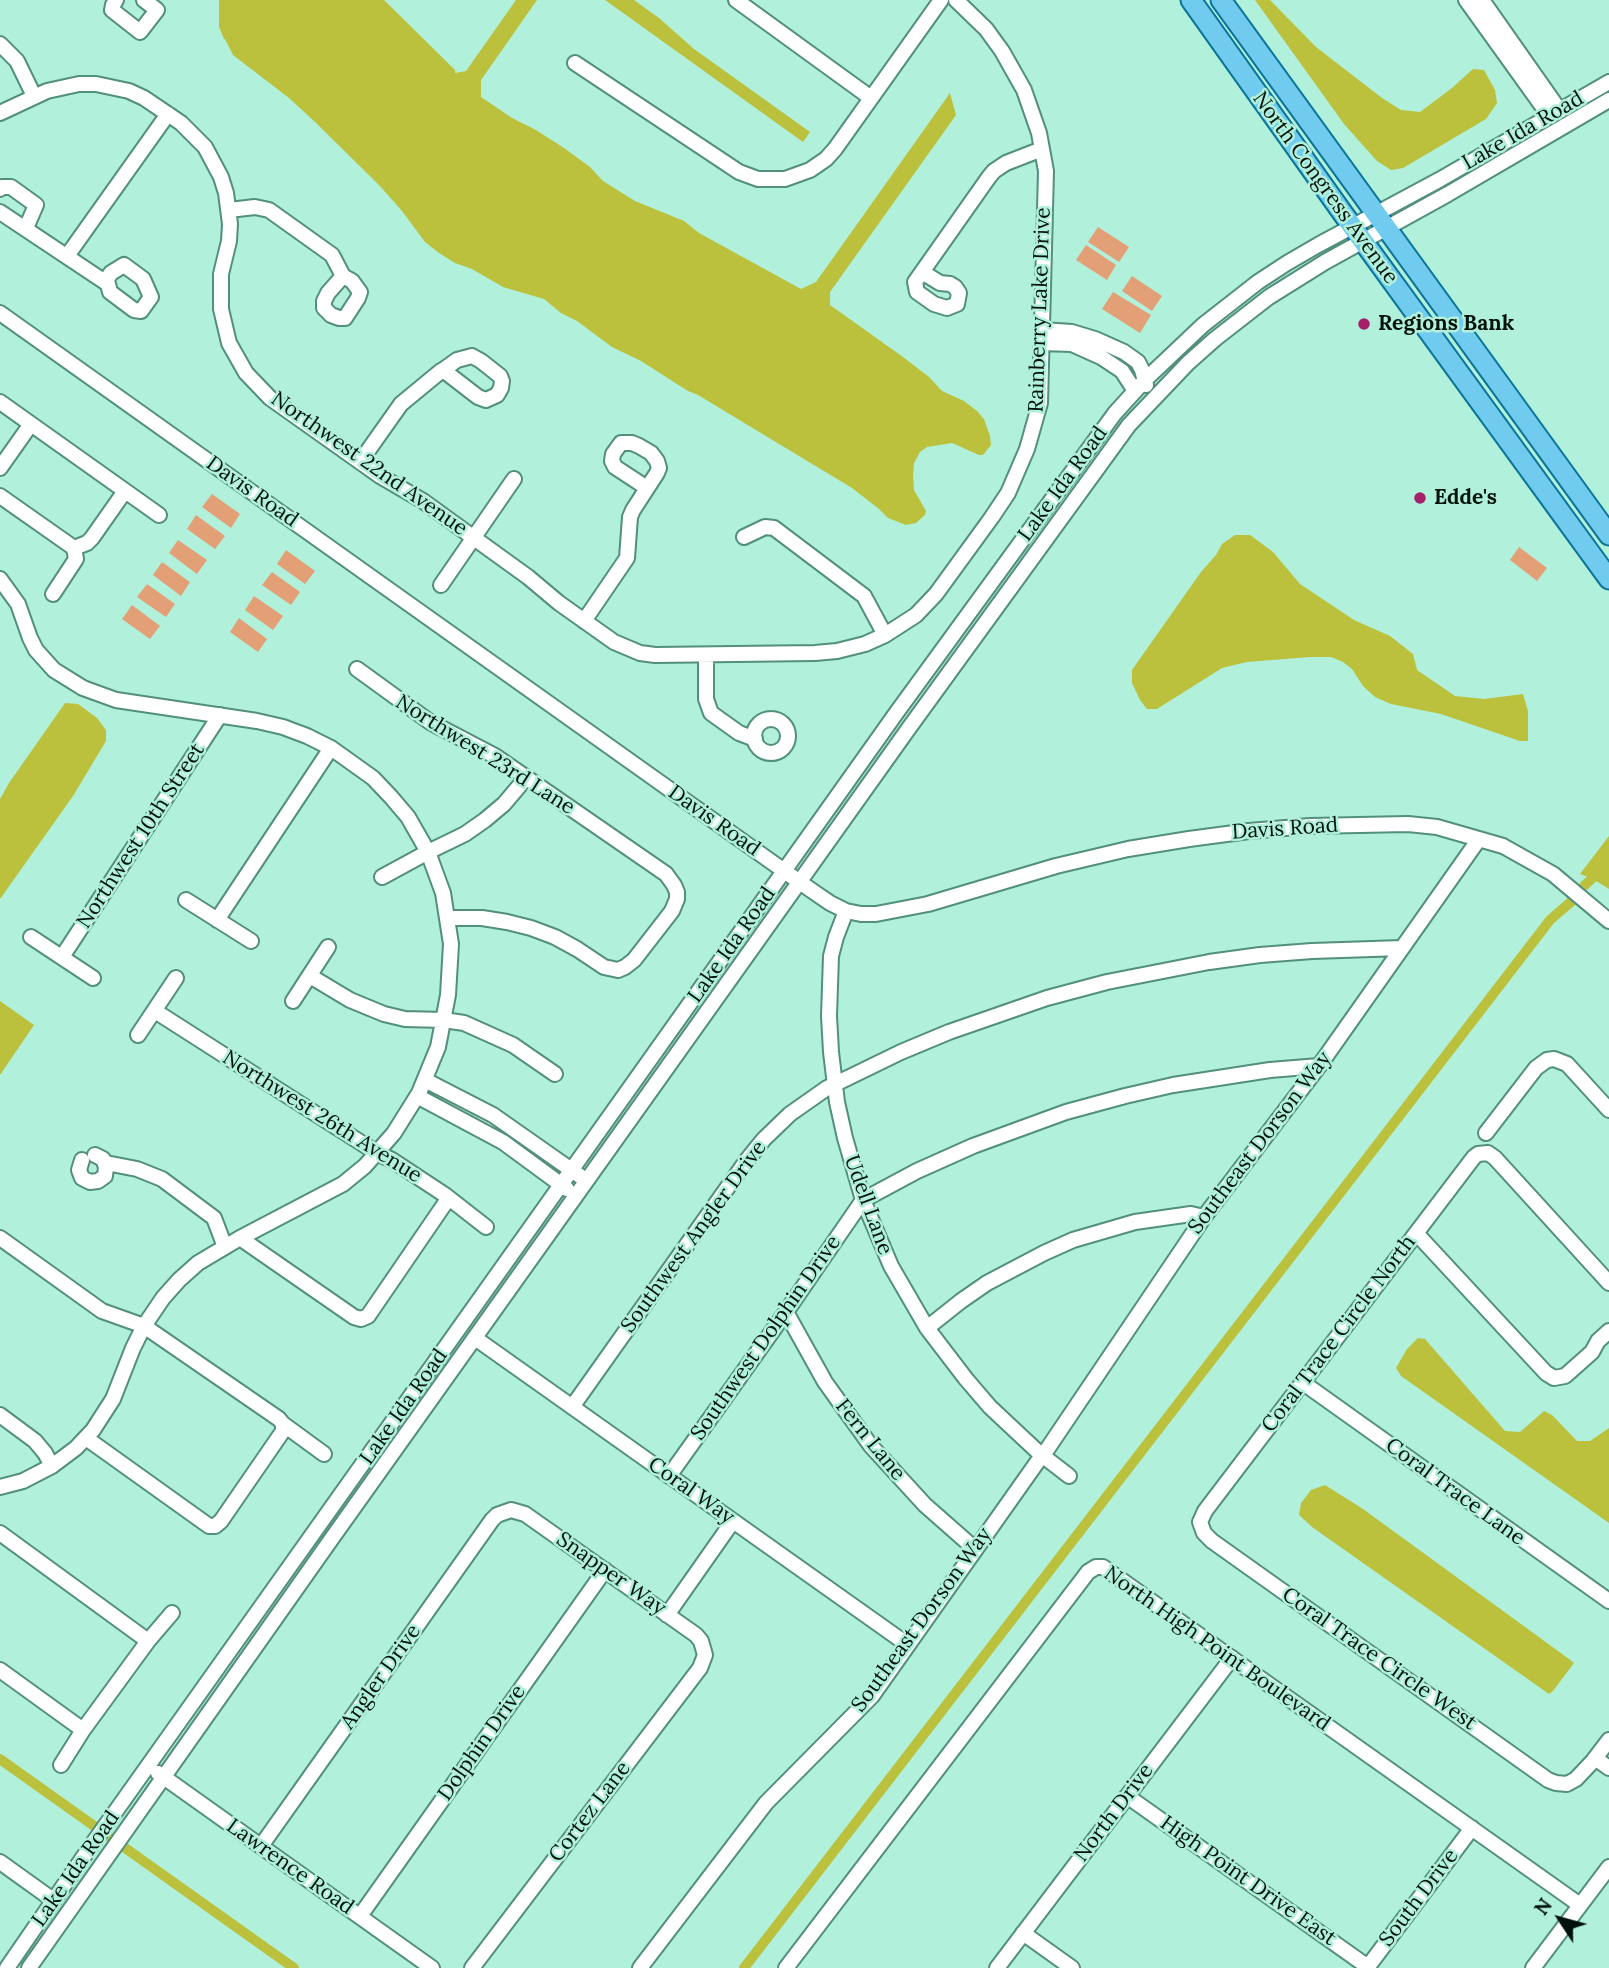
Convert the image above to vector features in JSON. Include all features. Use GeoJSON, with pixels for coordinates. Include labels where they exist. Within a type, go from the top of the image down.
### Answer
{"type":"FeatureCollection","features":[{"type":"Feature","properties":{"kind":"main road","name":"North Congress Avenue"},"geometry":{"type":"LineString","coordinates":[[1191,0],[1357,234],[1608,577]]}},
{"type":"Feature","properties":{"kind":"main road","name":"North Congress Avenue"},"geometry":{"type":"LineString","coordinates":[[1221,0],[1609,535]]}},
{"type":"Feature","properties":{"kind":"street"},"geometry":{"type":"LineString","coordinates":[[116,0],[112,10],[140,32],[157,10],[144,0]]}},
{"type":"Feature","properties":{"kind":"street"},"geometry":{"type":"LineString","coordinates":[[736,0],[871,99]]}},
{"type":"Feature","properties":{"kind":"street"},"geometry":{"type":"LineString","coordinates":[[575,63],[739,172],[771,180],[798,176],[827,159],[941,0]]}},
{"type":"Feature","properties":{"kind":"street","name":"Rainberry Lake Drive"},"geometry":{"type":"LineString","coordinates":[[885,635],[916,615],[936,594],[1008,493],[1027,449],[1040,402],[1045,172],[1042,149],[1034,116],[1016,74],[986,29],[956,0]]}},
{"type":"Feature","properties":{"kind":"street"},"geometry":{"type":"LineString","coordinates":[[1466,0],[1555,114]]}},
{"type":"Feature","properties":{"kind":"street"},"geometry":{"type":"LineString","coordinates":[[1482,0],[1555,114]]}},
{"type":"Feature","properties":{"kind":"street"},"geometry":{"type":"LineString","coordinates":[[0,44],[17,61],[34,96]]}},
{"type":"Feature","properties":{"kind":"street","name":"Lake Ida Road"},"geometry":{"type":"LineString","coordinates":[[29,1968],[961,655],[1129,425],[1188,363],[1241,318],[1357,234],[1609,82]]}},
{"type":"Feature","properties":{"kind":"street","name":"Northwest 22nd Avenue"},"geometry":{"type":"LineString","coordinates":[[0,113],[34,96],[63,87],[79,84],[104,86],[136,94],[194,134],[214,162],[224,185],[229,210],[229,241],[221,274],[221,309],[229,343],[246,373],[270,398],[380,476],[423,501],[614,642],[640,653],[655,655],[815,653],[865,644],[885,635]]}},
{"type":"Feature","properties":{"kind":"street","name":"Lake Ida Road"},"geometry":{"type":"LineString","coordinates":[[1381,221],[1448,194],[1609,100]]}},
{"type":"Feature","properties":{"kind":"street"},"geometry":{"type":"LineString","coordinates":[[67,256],[168,114]]}},
{"type":"Feature","properties":{"kind":"street"},"geometry":{"type":"LineString","coordinates":[[922,272],[994,171],[1006,163],[1042,149]]}},
{"type":"Feature","properties":{"kind":"street"},"geometry":{"type":"LineString","coordinates":[[0,189],[11,187],[36,205],[26,228]]}},
{"type":"Feature","properties":{"kind":"street"},"geometry":{"type":"LineString","coordinates":[[229,210],[255,207],[269,210],[332,255],[343,276]]}},
{"type":"Feature","properties":{"kind":"street"},"geometry":{"type":"LineString","coordinates":[[0,212],[105,282]]}},
{"type":"Feature","properties":{"kind":"street","name":"Lake Ida Road"},"geometry":{"type":"LineString","coordinates":[[7,1968],[784,870],[1094,440],[1146,379],[1203,325],[1258,282],[1307,251],[1357,234]]}},
{"type":"Feature","properties":{"kind":"street","name":"Davis Road"},"geometry":{"type":"LineString","coordinates":[[0,313],[830,903],[846,911],[869,915],[892,912],[1108,853],[1189,839],[1310,826],[1408,824],[1437,827],[1503,846],[1553,874],[1609,920]]}},
{"type":"Feature","properties":{"kind":"street"},"geometry":{"type":"LineString","coordinates":[[1042,337],[1072,332],[1116,348],[1138,362],[1146,379],[1142,397],[1129,425]]}},
{"type":"Feature","properties":{"kind":"street"},"geometry":{"type":"LineString","coordinates":[[1042,337],[1072,344],[1101,356],[1122,371],[1135,391]]}},
{"type":"Feature","properties":{"kind":"street"},"geometry":{"type":"LineString","coordinates":[[360,462],[401,404],[443,370]]}},
{"type":"Feature","properties":{"kind":"street"},"geometry":{"type":"LineString","coordinates":[[0,402],[159,515]]}},
{"type":"Feature","properties":{"kind":"street"},"geometry":{"type":"LineString","coordinates":[[0,468],[31,424]]}},
{"type":"Feature","properties":{"kind":"street"},"geometry":{"type":"LineString","coordinates":[[441,585],[514,479]]}},
{"type":"Feature","properties":{"kind":"street"},"geometry":{"type":"LineString","coordinates":[[584,621],[627,558],[631,517],[647,488]]}},
{"type":"Feature","properties":{"kind":"street"},"geometry":{"type":"LineString","coordinates":[[74,548],[92,538],[125,491]]}},
{"type":"Feature","properties":{"kind":"street"},"geometry":{"type":"LineString","coordinates":[[0,496],[74,548],[76,559],[52,594]]}},
{"type":"Feature","properties":{"kind":"street"},"geometry":{"type":"LineString","coordinates":[[744,537],[765,527],[774,528],[864,596],[885,635]]}},
{"type":"Feature","properties":{"kind":"street"},"geometry":{"type":"LineString","coordinates":[[0,579],[18,604],[36,650],[54,670],[68,680],[116,700],[283,727],[331,748],[373,778],[408,817],[428,852],[443,893],[451,944],[451,970],[438,1047],[417,1096],[394,1133],[377,1153],[343,1184],[240,1238],[198,1263],[179,1280],[144,1326],[113,1399],[102,1419],[86,1438],[52,1466],[23,1481],[0,1487]]}},
{"type":"Feature","properties":{"kind":"street"},"geometry":{"type":"LineString","coordinates":[[961,655],[958,646],[963,620]]}},
{"type":"Feature","properties":{"kind":"street"},"geometry":{"type":"LineString","coordinates":[[706,654],[706,699],[711,713],[739,733],[755,739]]}},
{"type":"Feature","properties":{"kind":"street","name":"Northwest 23rd Lane"},"geometry":{"type":"LineString","coordinates":[[357,669],[403,705],[495,756],[666,874],[677,892],[673,912],[634,960],[625,967],[611,969],[566,943],[531,928],[482,918],[449,918]]}},
{"type":"Feature","properties":{"kind":"street","name":"Northwest 10th Street"},"geometry":{"type":"LineString","coordinates":[[62,957],[220,715]]}},
{"type":"Feature","properties":{"kind":"street"},"geometry":{"type":"LineString","coordinates":[[217,920],[331,748]]}},
{"type":"Feature","properties":{"kind":"street"},"geometry":{"type":"LineString","coordinates":[[383,877],[465,834],[504,804],[526,778]]}},
{"type":"Feature","properties":{"kind":"street","name":"Southeast Dorson Way"},"geometry":{"type":"LineString","coordinates":[[640,1968],[766,1803],[867,1701],[1042,1455],[1204,1217],[1319,1066],[1479,839]]}},
{"type":"Feature","properties":{"kind":"street"},"geometry":{"type":"LineString","coordinates":[[186,900],[251,941]]}},
{"type":"Feature","properties":{"kind":"street","name":"Udell Lane"},"geometry":{"type":"LineString","coordinates":[[846,911],[834,946],[829,1016],[835,1084],[845,1138],[863,1200],[891,1266],[927,1328],[974,1388],[1016,1432],[1069,1476]]}},
{"type":"Feature","properties":{"kind":"street"},"geometry":{"type":"LineString","coordinates":[[31,937],[93,978]]}},
{"type":"Feature","properties":{"kind":"street"},"geometry":{"type":"LineString","coordinates":[[293,1001],[328,947]]}},
{"type":"Feature","properties":{"kind":"street","name":"Southwest Angler Drive"},"geometry":{"type":"LineString","coordinates":[[572,1407],[764,1139],[804,1103],[835,1084],[949,1032],[1047,998],[1107,982],[1209,961],[1260,955],[1402,948]]}},
{"type":"Feature","properties":{"kind":"street"},"geometry":{"type":"LineString","coordinates":[[310,976],[350,1000],[384,1014],[405,1019],[464,1023],[513,1045],[555,1074]]}},
{"type":"Feature","properties":{"kind":"street"},"geometry":{"type":"LineString","coordinates":[[138,1035],[176,978]]}},
{"type":"Feature","properties":{"kind":"street","name":"Northwest 26th Avenue"},"geometry":{"type":"LineString","coordinates":[[155,1012],[392,1160],[486,1227]]}},
{"type":"Feature","properties":{"kind":"street"},"geometry":{"type":"LineString","coordinates":[[1486,1133],[1536,1068],[1547,1060],[1554,1059],[1567,1064],[1609,1110]]}},
{"type":"Feature","properties":{"kind":"street"},"geometry":{"type":"LineString","coordinates":[[863,1200],[917,1171],[973,1146],[1066,1112],[1185,1083],[1270,1070],[1319,1066]]}},
{"type":"Feature","properties":{"kind":"street"},"geometry":{"type":"LineString","coordinates":[[425,1080],[493,1115],[587,1181]]}},
{"type":"Feature","properties":{"kind":"street"},"geometry":{"type":"LineString","coordinates":[[417,1096],[503,1142],[576,1196]]}},
{"type":"Feature","properties":{"kind":"street","name":"Coral Trace Circle North"},"geometry":{"type":"LineString","coordinates":[[1200,1522],[1205,1511],[1474,1157],[1484,1153],[1495,1158],[1609,1283]]}},
{"type":"Feature","properties":{"kind":"street"},"geometry":{"type":"LineString","coordinates":[[94,1159],[137,1169],[162,1179],[214,1218],[225,1247]]}},
{"type":"Feature","properties":{"kind":"street"},"geometry":{"type":"LineString","coordinates":[[240,1238],[354,1317],[361,1319],[368,1316],[448,1199]]}},
{"type":"Feature","properties":{"kind":"street","name":"Southwest Dolphin Drive"},"geometry":{"type":"LineString","coordinates":[[669,1476],[863,1200]]}},
{"type":"Feature","properties":{"kind":"street"},"geometry":{"type":"LineString","coordinates":[[927,1328],[987,1283],[1034,1257],[1073,1240],[1135,1223],[1191,1214],[1204,1217]]}},
{"type":"Feature","properties":{"kind":"street"},"geometry":{"type":"LineString","coordinates":[[1416,1233],[1546,1373],[1555,1378],[1565,1376],[1592,1352],[1598,1341],[1609,1331]]}},
{"type":"Feature","properties":{"kind":"street"},"geometry":{"type":"LineString","coordinates":[[0,1238],[102,1311],[144,1326],[279,1419],[324,1454]]}},
{"type":"Feature","properties":{"kind":"street","name":"Fern Lane"},"geometry":{"type":"LineString","coordinates":[[786,1312],[825,1382],[871,1446],[925,1505],[975,1549]]}},
{"type":"Feature","properties":{"kind":"street","name":"Coral Way"},"geometry":{"type":"LineString","coordinates":[[475,1338],[908,1645]]}},
{"type":"Feature","properties":{"kind":"street","name":"Coral Trace Lane"},"geometry":{"type":"LineString","coordinates":[[1302,1382],[1609,1601]]}},
{"type":"Feature","properties":{"kind":"street"},"geometry":{"type":"LineString","coordinates":[[0,1415],[35,1441],[46,1453],[52,1466]]}},
{"type":"Feature","properties":{"kind":"street"},"geometry":{"type":"LineString","coordinates":[[86,1438],[209,1526],[221,1521],[283,1431],[283,1424]]}},
{"type":"Feature","properties":{"kind":"street","name":"Snapper Way"},"geometry":{"type":"LineString","coordinates":[[504,1511],[519,1511],[525,1514],[696,1635],[704,1647],[705,1655]]}},
{"type":"Feature","properties":{"kind":"street","name":"Angler Drive"},"geometry":{"type":"LineString","coordinates":[[261,1846],[492,1520],[504,1511]]}},
{"type":"Feature","properties":{"kind":"street"},"geometry":{"type":"LineString","coordinates":[[667,1615],[733,1521]]}},
{"type":"Feature","properties":{"kind":"street","name":"Coral Trace Circle West"},"geometry":{"type":"LineString","coordinates":[[1200,1522],[1204,1532],[1223,1549],[1538,1773],[1556,1783],[1567,1784],[1576,1779],[1604,1750]]}},
{"type":"Feature","properties":{"kind":"street"},"geometry":{"type":"LineString","coordinates":[[0,1533],[148,1641]]}},
{"type":"Feature","properties":{"kind":"street","name":"North High Point Boulevard"},"geometry":{"type":"LineString","coordinates":[[786,1968],[1088,1572],[1096,1567],[1103,1567],[1580,1905]]}},
{"type":"Feature","properties":{"kind":"street","name":"Dolphin Drive"},"geometry":{"type":"LineString","coordinates":[[360,1916],[605,1570]]}},
{"type":"Feature","properties":{"kind":"street"},"geometry":{"type":"LineString","coordinates":[[61,1765],[83,1730],[172,1612]]}},
{"type":"Feature","properties":{"kind":"street","name":"Cortez Lane"},"geometry":{"type":"LineString","coordinates":[[472,1968],[700,1668],[705,1655]]}},
{"type":"Feature","properties":{"kind":"street","name":"North Drive"},"geometry":{"type":"LineString","coordinates":[[997,1968],[1232,1658]]}},
{"type":"Feature","properties":{"kind":"street"},"geometry":{"type":"LineString","coordinates":[[0,1670],[83,1730]]}},
{"type":"Feature","properties":{"kind":"street"},"geometry":{"type":"LineString","coordinates":[[1604,1750],[1609,1768]]}},
{"type":"Feature","properties":{"kind":"street","name":"Lawrence Road"},"geometry":{"type":"LineString","coordinates":[[148,1766],[432,1968]]}},
{"type":"Feature","properties":{"kind":"street","name":"High Point Drive East"},"geometry":{"type":"LineString","coordinates":[[1127,1796],[1368,1968]]}},
{"type":"Feature","properties":{"kind":"street","name":"South Drive"},"geometry":{"type":"LineString","coordinates":[[1368,1968],[1472,1828]]}},
{"type":"Feature","properties":{"kind":"street"},"geometry":{"type":"LineString","coordinates":[[0,1862],[53,1900]]}},
{"type":"Feature","properties":{"kind":"street"},"geometry":{"type":"LineString","coordinates":[[1533,1968],[1609,1867]]}},
{"type":"Feature","properties":{"kind":"street"},"geometry":{"type":"LineString","coordinates":[[1023,1933],[1072,1968]]}},
{"type":"Feature","properties":{"kind":"shaded area"},"geometry":{"type":"Polygon","coordinates":[[[219,0],[384,0],[455,73],[466,71],[516,0],[537,0],[481,80],[481,97],[564,148],[590,167],[603,181],[635,201],[684,221],[699,233],[801,289],[816,282],[950,93],[956,115],[830,292],[830,305],[903,357],[942,391],[964,401],[977,411],[984,419],[991,445],[983,455],[952,443],[927,447],[920,452],[914,463],[913,475],[914,490],[926,511],[925,515],[916,523],[906,525],[888,518],[852,488],[641,361],[612,347],[544,299],[503,287],[439,253],[425,242],[379,185],[314,121],[233,55],[219,27],[219,0]]]}},
{"type":"Feature","properties":{"kind":"shaded area"},"geometry":{"type":"Polygon","coordinates":[[[605,0],[634,0],[694,49],[810,132],[803,142],[605,0]]]}},
{"type":"Feature","properties":{"kind":"shaded area"},"geometry":{"type":"Polygon","coordinates":[[[1255,0],[1270,0],[1316,47],[1401,110],[1420,112],[1473,69],[1484,70],[1495,90],[1497,103],[1486,119],[1403,168],[1391,170],[1377,161],[1344,124],[1255,0]]]}},
{"type":"Feature","properties":{"kind":"shaded area"},"geometry":{"type":"Polygon","coordinates":[[[1098,227],[1129,247],[1119,262],[1088,242],[1098,227]]]}},
{"type":"Feature","properties":{"kind":"shaded area"},"geometry":{"type":"Polygon","coordinates":[[[1086,245],[1116,265],[1107,280],[1076,260],[1086,245]]]}},
{"type":"Feature","properties":{"kind":"shaded area"},"geometry":{"type":"Polygon","coordinates":[[[1132,276],[1162,296],[1152,311],[1122,291],[1132,276]]]}},
{"type":"Feature","properties":{"kind":"shaded area"},"geometry":{"type":"Polygon","coordinates":[[[1113,292],[1151,315],[1140,333],[1102,309],[1113,292]]]}},
{"type":"Feature","properties":{"kind":"shaded area"},"geometry":{"type":"Polygon","coordinates":[[[212,494],[240,514],[231,528],[202,507],[212,494]]]}},
{"type":"Feature","properties":{"kind":"shaded area"},"geometry":{"type":"Polygon","coordinates":[[[196,515],[225,536],[215,549],[187,529],[196,515]]]}},
{"type":"Feature","properties":{"kind":"shaded area"},"geometry":{"type":"Polygon","coordinates":[[[1235,535],[1250,535],[1273,552],[1300,584],[1354,620],[1390,636],[1413,654],[1417,670],[1455,696],[1484,699],[1523,694],[1528,711],[1528,741],[1520,741],[1441,714],[1391,704],[1375,697],[1363,686],[1352,669],[1331,657],[1247,662],[1222,668],[1157,709],[1147,709],[1132,683],[1132,670],[1222,544],[1235,535]]]}},
{"type":"Feature","properties":{"kind":"shaded area"},"geometry":{"type":"Polygon","coordinates":[[[178,540],[207,560],[197,574],[169,553],[178,540]]]}},
{"type":"Feature","properties":{"kind":"shaded area"},"geometry":{"type":"Polygon","coordinates":[[[1519,547],[1547,568],[1537,581],[1510,560],[1519,547]]]}},
{"type":"Feature","properties":{"kind":"shaded area"},"geometry":{"type":"Polygon","coordinates":[[[286,550],[315,571],[305,584],[277,564],[286,550]]]}},
{"type":"Feature","properties":{"kind":"shaded area"},"geometry":{"type":"Polygon","coordinates":[[[162,562],[190,582],[181,596],[153,575],[162,562]]]}},
{"type":"Feature","properties":{"kind":"shaded area"},"geometry":{"type":"Polygon","coordinates":[[[272,572],[300,592],[291,605],[262,585],[272,572]]]}},
{"type":"Feature","properties":{"kind":"shaded area"},"geometry":{"type":"Polygon","coordinates":[[[147,584],[175,604],[166,617],[137,597],[147,584]]]}},
{"type":"Feature","properties":{"kind":"shaded area"},"geometry":{"type":"Polygon","coordinates":[[[254,596],[283,616],[273,630],[245,610],[254,596]]]}},
{"type":"Feature","properties":{"kind":"shaded area"},"geometry":{"type":"Polygon","coordinates":[[[132,605],[160,626],[150,639],[122,619],[132,605]]]}},
{"type":"Feature","properties":{"kind":"shaded area"},"geometry":{"type":"Polygon","coordinates":[[[239,618],[267,639],[258,652],[230,632],[239,618]]]}},
{"type":"Feature","properties":{"kind":"shaded area"},"geometry":{"type":"Polygon","coordinates":[[[65,703],[78,704],[97,718],[106,730],[106,741],[73,796],[0,899],[0,799],[65,703]]]}},
{"type":"Feature","properties":{"kind":"shaded area"},"geometry":{"type":"Polygon","coordinates":[[[1609,836],[1609,889],[1580,874],[1609,836]]]}},
{"type":"Feature","properties":{"kind":"shaded area"},"geometry":{"type":"Polygon","coordinates":[[[0,1001],[34,1025],[0,1075],[0,1001]]]}},
{"type":"Feature","properties":{"kind":"shaded area"},"geometry":{"type":"Polygon","coordinates":[[[1418,1338],[1425,1339],[1505,1431],[1520,1432],[1544,1411],[1552,1415],[1577,1441],[1590,1441],[1609,1428],[1609,1523],[1401,1376],[1396,1368],[1407,1349],[1418,1338]]]}},
{"type":"Feature","properties":{"kind":"shaded area"},"geometry":{"type":"Polygon","coordinates":[[[1325,1485],[1363,1509],[1574,1663],[1553,1691],[1549,1694],[1312,1527],[1299,1515],[1301,1503],[1311,1490],[1325,1485]]]}},
{"type":"Feature","properties":{"kind":"waterway"},"geometry":{"type":"LineString","coordinates":[[1584,886],[1607,864],[1609,867]]}},
{"type":"Feature","properties":{"kind":"waterway"},"geometry":{"type":"LineString","coordinates":[[744,1968],[1550,920],[1573,900]]}},
{"type":"Feature","properties":{"kind":"waterway"},"geometry":{"type":"LineString","coordinates":[[0,1759],[294,1968]]}},
{"type":"Feature","properties":{"kind":"place","name":"Regions Bank"},"geometry":{"type":"Point","coordinates":[1364,324]}},
{"type":"Feature","properties":{"kind":"place","name":"Edde's"},"geometry":{"type":"Point","coordinates":[1420,498]}}]}
